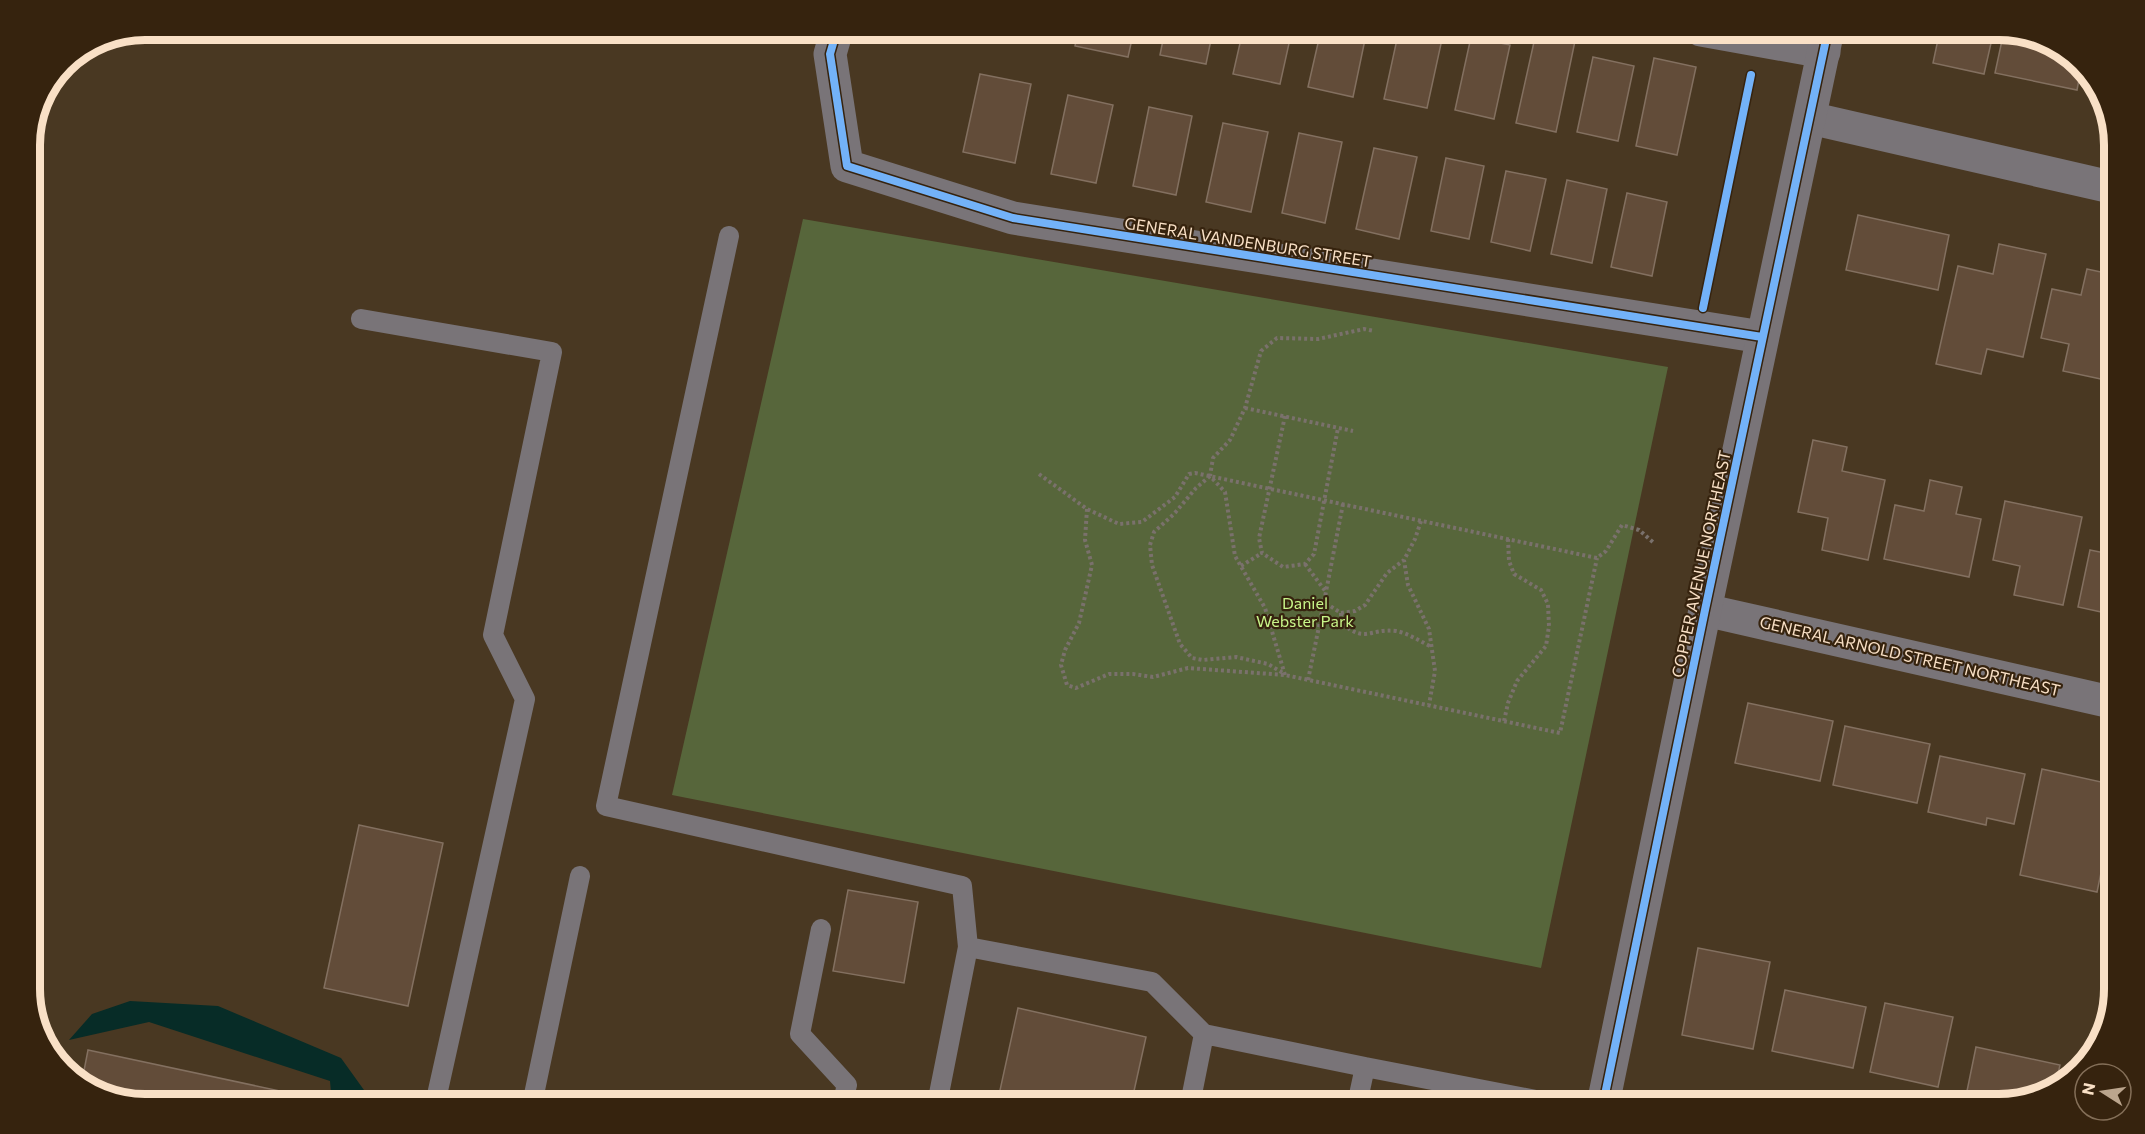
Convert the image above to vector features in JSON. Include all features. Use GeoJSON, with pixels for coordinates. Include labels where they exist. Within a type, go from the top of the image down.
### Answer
{"type":"FeatureCollection","features":[{"type":"Feature","properties":{"kind":"street","name":"COPPER AVENUE NORTHEAST"},"geometry":{"type":"LineString","coordinates":[[1612,1094],[1705,610],[1826,41]]}},
{"type":"Feature","properties":{"kind":"street","name":"GENERAL VANDENBURG STREET"},"geometry":{"type":"LineString","coordinates":[[833,42],[847,166],[1013,218],[1762,337]]}},
{"type":"Feature","properties":{"kind":"street"},"geometry":{"type":"LineString","coordinates":[[1809,118],[2104,186]]}},
{"type":"Feature","properties":{"kind":"street","name":"GENERAL ARNOLD STREET NORTHEAST"},"geometry":{"type":"LineString","coordinates":[[1705,610],[2104,701]]}},
{"type":"Feature","properties":{"kind":"lane"},"geometry":{"type":"LineString","coordinates":[[729,236],[606,806],[962,886],[968,947],[939,1094]]}},
{"type":"Feature","properties":{"kind":"lane"},"geometry":{"type":"LineString","coordinates":[[361,319],[552,352],[493,635],[525,699],[437,1094]]}},
{"type":"Feature","properties":{"kind":"lane"},"geometry":{"type":"LineString","coordinates":[[534,1094],[580,876]]}},
{"type":"Feature","properties":{"kind":"lane"},"geometry":{"type":"LineString","coordinates":[[821,930],[800,1034],[847,1085],[845,1094]]}},
{"type":"Feature","properties":{"kind":"lane"},"geometry":{"type":"LineString","coordinates":[[968,947],[1152,982],[1204,1034],[1504,1094]]}},
{"type":"Feature","properties":{"kind":"lane"},"geometry":{"type":"LineString","coordinates":[[1192,1094],[1204,1034]]}},
{"type":"Feature","properties":{"kind":"lane"},"geometry":{"type":"LineString","coordinates":[[1359,1094],[1365,1067]]}},
{"type":"Feature","properties":{"kind":"path"},"geometry":{"type":"LineString","coordinates":[[1284,674],[1268,664],[1236,657],[1203,660],[1192,658],[1180,644],[1152,565],[1150,545],[1154,532],[1210,476],[1213,458],[1230,440],[1245,408],[1261,351],[1277,338],[1318,339],[1364,329],[1374,331]]}},
{"type":"Feature","properties":{"kind":"path"},"geometry":{"type":"LineString","coordinates":[[1245,408],[1353,431]]}},
{"type":"Feature","properties":{"kind":"path"},"geometry":{"type":"LineString","coordinates":[[1285,416],[1259,538],[1262,553],[1283,567],[1305,564],[1314,554],[1338,428]]}},
{"type":"Feature","properties":{"kind":"path"},"geometry":{"type":"LineString","coordinates":[[1038,474],[1087,509],[1119,524],[1142,522],[1175,497],[1189,474],[1195,473],[1597,558]]}},
{"type":"Feature","properties":{"kind":"path"},"geometry":{"type":"LineString","coordinates":[[1210,476],[1225,492],[1235,556],[1265,608],[1284,674]]}},
{"type":"Feature","properties":{"kind":"path"},"geometry":{"type":"LineString","coordinates":[[1308,680],[1343,504]]}},
{"type":"Feature","properties":{"kind":"path"},"geometry":{"type":"LineString","coordinates":[[1087,509],[1085,540],[1092,565],[1079,623],[1065,650],[1061,665],[1067,685],[1076,688],[1109,674],[1153,677],[1188,668],[1284,674],[1560,733],[1597,558],[1606,551],[1622,525],[1639,530],[1654,543]]}},
{"type":"Feature","properties":{"kind":"path"},"geometry":{"type":"LineString","coordinates":[[1324,602],[1341,613],[1355,611],[1365,605],[1387,573],[1404,560],[1421,521]]}},
{"type":"Feature","properties":{"kind":"path"},"geometry":{"type":"LineString","coordinates":[[1504,721],[1517,681],[1546,646],[1549,626],[1548,604],[1541,590],[1514,574],[1509,561],[1508,539]]}},
{"type":"Feature","properties":{"kind":"path"},"geometry":{"type":"LineString","coordinates":[[1241,566],[1262,553]]}},
{"type":"Feature","properties":{"kind":"path"},"geometry":{"type":"LineString","coordinates":[[1404,560],[1408,585],[1429,629],[1435,671],[1429,705]]}},
{"type":"Feature","properties":{"kind":"path"},"geometry":{"type":"LineString","coordinates":[[1305,564],[1326,592]]}},
{"type":"Feature","properties":{"kind":"path"},"geometry":{"type":"LineString","coordinates":[[1341,613],[1341,623],[1353,632],[1365,635],[1382,630],[1400,632],[1432,647]]}},
{"type":"Feature","properties":{"kind":"green space","name":"Daniel Webster Park"},"geometry":{"type":"Polygon","coordinates":[[[803,219],[1668,367],[1541,968],[672,795],[803,219]]]}},
{"type":"Feature","properties":{"kind":"water"},"geometry":{"type":"Polygon","coordinates":[[[130,1001],[218,1006],[341,1058],[367,1094],[331,1094],[330,1081],[149,1022],[69,1040],[92,1014],[130,1001]]]}},
{"type":"Feature","properties":{"kind":"building"},"geometry":{"type":"Polygon","coordinates":[[[1076,40],[1132,40],[1128,57],[1075,46],[1076,40]]]}},
{"type":"Feature","properties":{"kind":"building"},"geometry":{"type":"Polygon","coordinates":[[[1163,40],[1211,40],[1206,64],[1160,55],[1163,40]]]}},
{"type":"Feature","properties":{"kind":"building"},"geometry":{"type":"Polygon","coordinates":[[[1241,40],[1290,40],[1280,84],[1233,74],[1241,40]]]}},
{"type":"Feature","properties":{"kind":"building"},"geometry":{"type":"Polygon","coordinates":[[[1319,40],[1365,40],[1353,97],[1308,87],[1319,40]]]}},
{"type":"Feature","properties":{"kind":"building"},"geometry":{"type":"Polygon","coordinates":[[[1397,40],[1442,40],[1427,108],[1384,99],[1397,40]]]}},
{"type":"Feature","properties":{"kind":"building"},"geometry":{"type":"Polygon","coordinates":[[[1470,40],[1487,40],[1510,45],[1494,119],[1455,110],[1470,40]]]}},
{"type":"Feature","properties":{"kind":"building"},"geometry":{"type":"Polygon","coordinates":[[[1534,40],[1575,41],[1556,132],[1516,123],[1534,40]]]}},
{"type":"Feature","properties":{"kind":"building"},"geometry":{"type":"Polygon","coordinates":[[[1938,40],[1992,40],[1984,74],[1933,63],[1938,40]]]}},
{"type":"Feature","properties":{"kind":"building"},"geometry":{"type":"Polygon","coordinates":[[[2002,40],[2026,44],[2046,51],[2058,58],[2079,78],[2077,90],[1995,73],[2002,40]]]}},
{"type":"Feature","properties":{"kind":"building"},"geometry":{"type":"Polygon","coordinates":[[[1593,57],[1634,66],[1618,141],[1577,132],[1593,57]]]}},
{"type":"Feature","properties":{"kind":"building"},"geometry":{"type":"Polygon","coordinates":[[[1654,58],[1696,67],[1677,155],[1636,146],[1654,58]]]}},
{"type":"Feature","properties":{"kind":"building"},"geometry":{"type":"Polygon","coordinates":[[[980,74],[1031,84],[1015,163],[963,152],[980,74]]]}},
{"type":"Feature","properties":{"kind":"building"},"geometry":{"type":"Polygon","coordinates":[[[1068,95],[1113,105],[1096,183],[1051,174],[1068,95]]]}},
{"type":"Feature","properties":{"kind":"building"},"geometry":{"type":"Polygon","coordinates":[[[1149,107],[1192,116],[1176,195],[1133,186],[1149,107]]]}},
{"type":"Feature","properties":{"kind":"building"},"geometry":{"type":"Polygon","coordinates":[[[1223,123],[1268,132],[1251,212],[1206,202],[1223,123]]]}},
{"type":"Feature","properties":{"kind":"building"},"geometry":{"type":"Polygon","coordinates":[[[1299,133],[1342,142],[1325,223],[1282,213],[1299,133]]]}},
{"type":"Feature","properties":{"kind":"building"},"geometry":{"type":"Polygon","coordinates":[[[1374,148],[1417,157],[1399,239],[1356,229],[1374,148]]]}},
{"type":"Feature","properties":{"kind":"building"},"geometry":{"type":"Polygon","coordinates":[[[1446,158],[1484,166],[1469,239],[1431,231],[1446,158]]]}},
{"type":"Feature","properties":{"kind":"building"},"geometry":{"type":"Polygon","coordinates":[[[1506,171],[1546,179],[1530,251],[1491,242],[1506,171]]]}},
{"type":"Feature","properties":{"kind":"building"},"geometry":{"type":"Polygon","coordinates":[[[1567,180],[1607,189],[1592,263],[1551,254],[1567,180]]]}},
{"type":"Feature","properties":{"kind":"building"},"geometry":{"type":"Polygon","coordinates":[[[1627,193],[1667,202],[1652,276],[1611,267],[1627,193]]]}},
{"type":"Feature","properties":{"kind":"building"},"geometry":{"type":"Polygon","coordinates":[[[1858,215],[1949,235],[1938,290],[1846,270],[1858,215]]]}},
{"type":"Feature","properties":{"kind":"building"},"geometry":{"type":"Polygon","coordinates":[[[1999,244],[2046,254],[2023,357],[1987,349],[1981,374],[1936,364],[1958,266],[1993,274],[1999,244]]]}},
{"type":"Feature","properties":{"kind":"building"},"geometry":{"type":"Polygon","coordinates":[[[2087,269],[2104,273],[2104,380],[2063,371],[2069,344],[2041,338],[2052,289],[2081,295],[2087,269]]]}},
{"type":"Feature","properties":{"kind":"building"},"geometry":{"type":"Polygon","coordinates":[[[1813,440],[1847,447],[1842,471],[1885,480],[1868,560],[1822,550],[1828,518],[1798,512],[1813,440]]]}},
{"type":"Feature","properties":{"kind":"building"},"geometry":{"type":"Polygon","coordinates":[[[1930,480],[1962,487],[1956,514],[1981,519],[1969,577],[1884,559],[1895,505],[1924,511],[1930,480]]]}},
{"type":"Feature","properties":{"kind":"building"},"geometry":{"type":"Polygon","coordinates":[[[2005,501],[2082,517],[2063,605],[2014,595],[2020,566],[1993,560],[2005,501]]]}},
{"type":"Feature","properties":{"kind":"building"},"geometry":{"type":"Polygon","coordinates":[[[2090,550],[2104,553],[2104,613],[2078,607],[2090,550]]]}},
{"type":"Feature","properties":{"kind":"building"},"geometry":{"type":"Polygon","coordinates":[[[1748,703],[1833,721],[1820,781],[1735,763],[1748,703]]]}},
{"type":"Feature","properties":{"kind":"building"},"geometry":{"type":"Polygon","coordinates":[[[1845,726],[1930,744],[1917,803],[1833,785],[1845,726]]]}},
{"type":"Feature","properties":{"kind":"building"},"geometry":{"type":"Polygon","coordinates":[[[1940,756],[2025,774],[2014,824],[1987,818],[1986,825],[1928,812],[1940,756]]]}},
{"type":"Feature","properties":{"kind":"building"},"geometry":{"type":"Polygon","coordinates":[[[2042,769],[2104,783],[2104,859],[2097,892],[2020,875],[2042,769]]]}},
{"type":"Feature","properties":{"kind":"building"},"geometry":{"type":"Polygon","coordinates":[[[359,825],[443,843],[408,1006],[324,988],[359,825]]]}},
{"type":"Feature","properties":{"kind":"building"},"geometry":{"type":"Polygon","coordinates":[[[848,890],[918,902],[904,983],[833,971],[848,890]]]}},
{"type":"Feature","properties":{"kind":"building"},"geometry":{"type":"Polygon","coordinates":[[[1698,948],[1770,962],[1753,1049],[1682,1035],[1698,948]]]}},
{"type":"Feature","properties":{"kind":"building"},"geometry":{"type":"Polygon","coordinates":[[[1785,990],[1866,1007],[1853,1068],[1772,1051],[1785,990]]]}},
{"type":"Feature","properties":{"kind":"building"},"geometry":{"type":"Polygon","coordinates":[[[1885,1003],[1953,1017],[1938,1087],[1870,1072],[1885,1003]]]}},
{"type":"Feature","properties":{"kind":"building"},"geometry":{"type":"Polygon","coordinates":[[[1018,1008],[1146,1037],[1133,1094],[999,1094],[1018,1008]]]}},
{"type":"Feature","properties":{"kind":"building"},"geometry":{"type":"Polygon","coordinates":[[[1976,1047],[2060,1065],[2057,1076],[2033,1088],[2013,1093],[1966,1094],[1976,1047]]]}},
{"type":"Feature","properties":{"kind":"building"},"geometry":{"type":"Polygon","coordinates":[[[88,1050],[294,1094],[132,1093],[99,1083],[84,1073],[88,1050]]]}},
{"type":"Feature","properties":{"kind":"cycle path"},"geometry":{"type":"LineString","coordinates":[[1605,1094],[1826,40]]}},
{"type":"Feature","properties":{"kind":"cycle path"},"geometry":{"type":"LineString","coordinates":[[834,41],[830,54],[847,166],[1013,218],[1762,337]]}},
{"type":"Feature","properties":{"kind":"cycle path"},"geometry":{"type":"LineString","coordinates":[[1703,308],[1751,75]]}}]}
